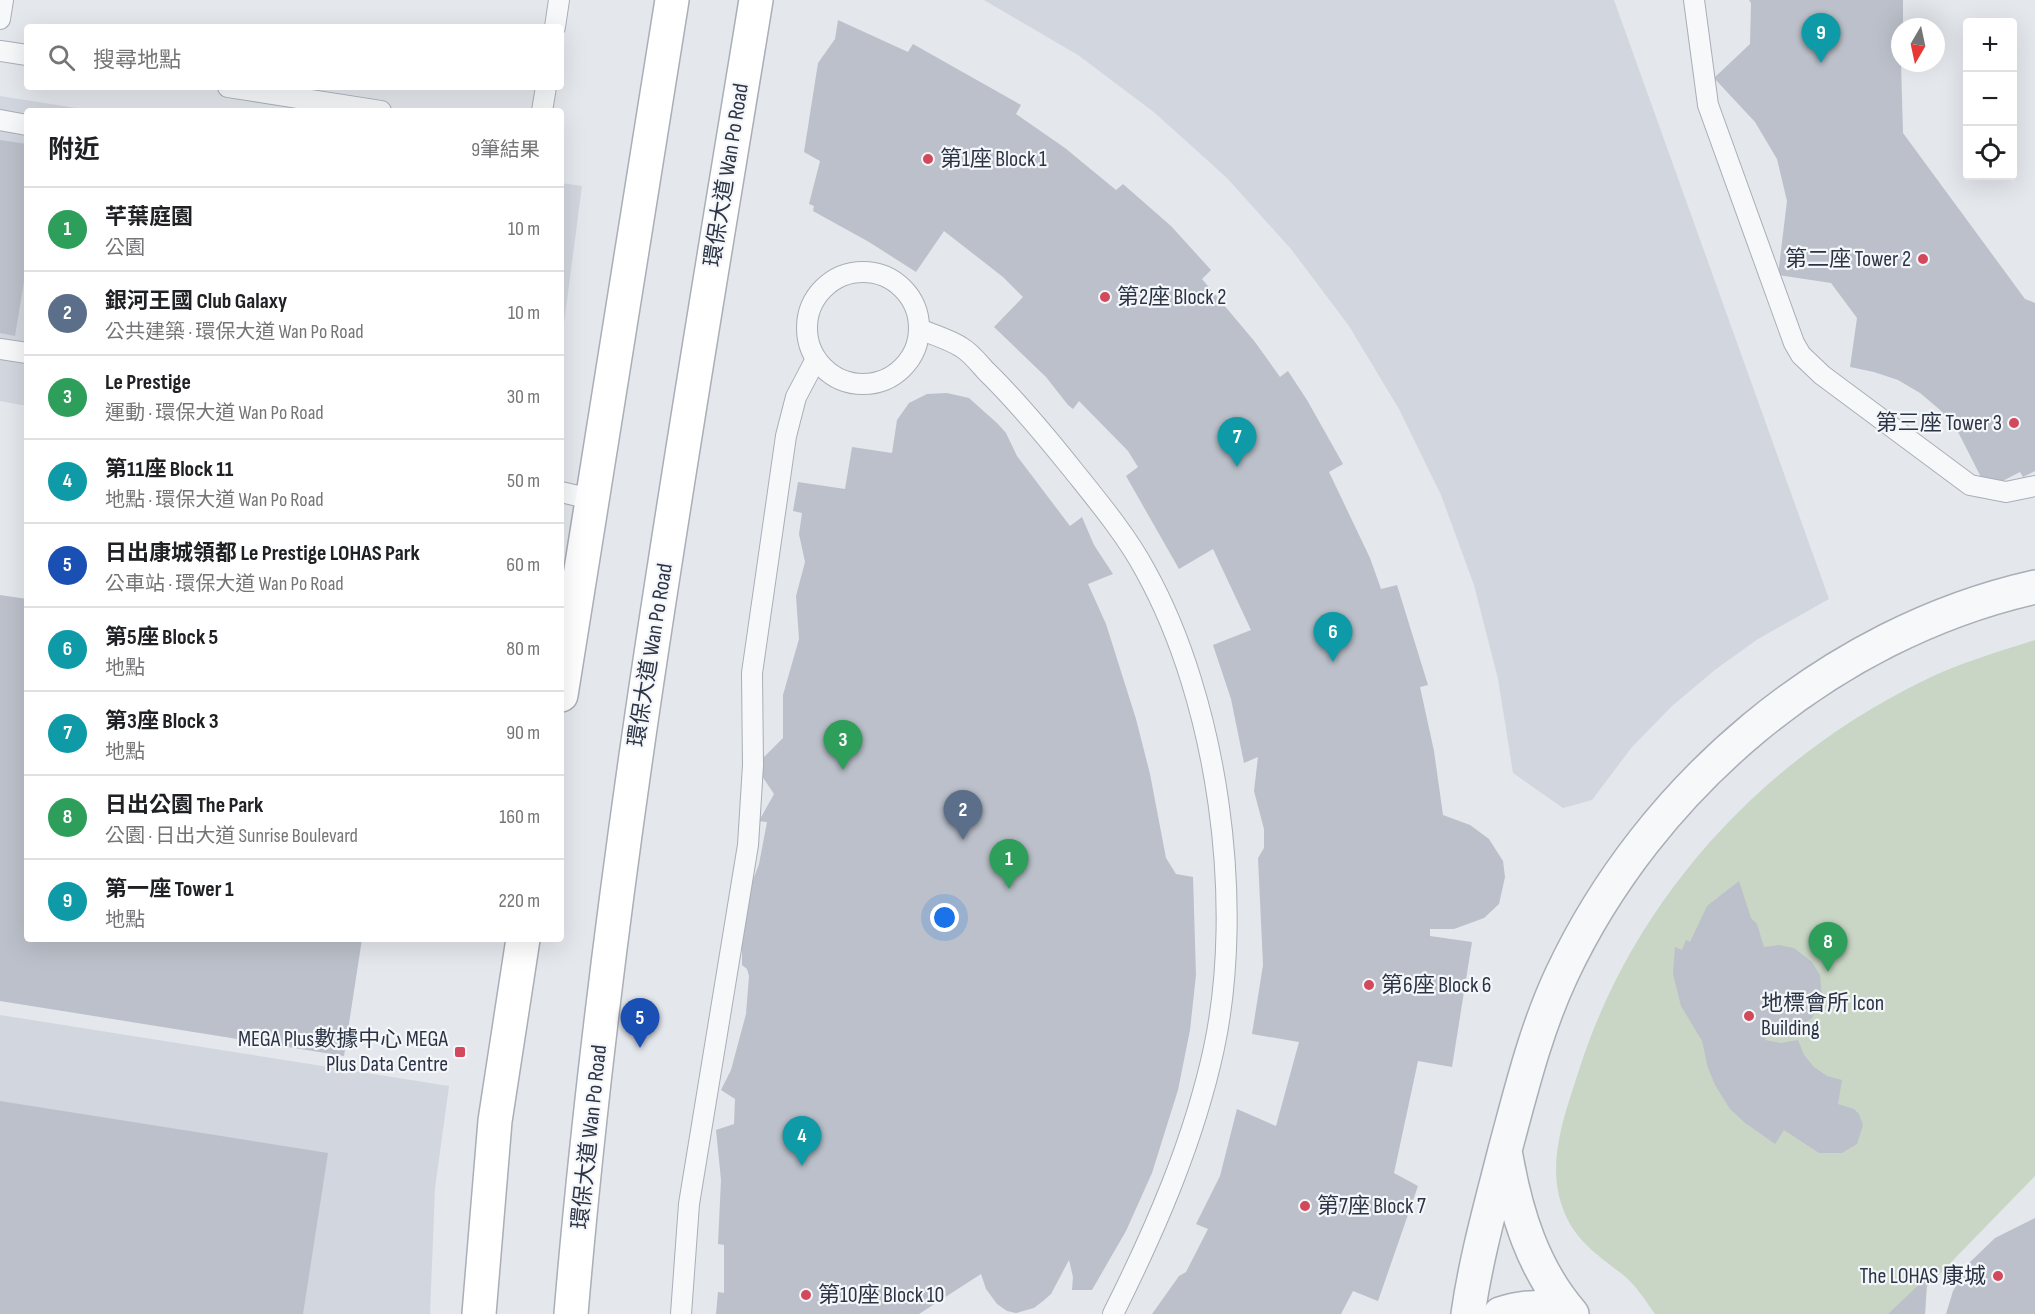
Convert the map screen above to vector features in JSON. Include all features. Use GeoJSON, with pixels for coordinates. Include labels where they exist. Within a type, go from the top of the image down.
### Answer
{"type":"FeatureCollection","features":[{"type":"Feature","properties":{"kind":"main road"},"geometry":{"type":"LineString","coordinates":[[564,655],[576,496],[672,0]]}},
{"type":"Feature","properties":{"kind":"main road","name":"環保大道 Wan Po Road"},"geometry":{"type":"LineString","coordinates":[[571,1314],[609,957],[630,795],[673,506],[756,0]]}},
{"type":"Feature","properties":{"kind":"main road"},"geometry":{"type":"LineString","coordinates":[[479,1314],[495,1120],[523,942]]}},
{"type":"Feature","properties":{"kind":"street"},"geometry":{"type":"LineString","coordinates":[[1468,1314],[1482,1233],[1519,1092],[1538,1033],[1561,976],[1590,921],[1623,870],[1660,821],[1702,775],[1748,734],[1796,696],[1848,663],[1903,634],[1960,610],[2035,587]]}},
{"type":"Feature","properties":{"kind":"street"},"geometry":{"type":"LineString","coordinates":[[1505,1151],[1519,1214],[1535,1258],[1552,1291],[1569,1314]]}},
{"type":"Feature","properties":{"kind":"street"},"geometry":{"type":"LineString","coordinates":[[1500,1314],[1522,1307],[1548,1307],[1569,1314]]}},
{"type":"Feature","properties":{"kind":"lane"},"geometry":{"type":"LineString","coordinates":[[0,19],[3,0]]}},
{"type":"Feature","properties":{"kind":"lane"},"geometry":{"type":"LineString","coordinates":[[555,24],[559,0]]}},
{"type":"Feature","properties":{"kind":"lane"},"geometry":{"type":"LineString","coordinates":[[1694,0],[1708,105],[1794,343],[1801,355],[1822,375],[1970,485],[2006,492],[2035,486]]}},
{"type":"Feature","properties":{"kind":"lane"},"geometry":{"type":"LineString","coordinates":[[0,51],[24,55]]}},
{"type":"Feature","properties":{"kind":"lane"},"geometry":{"type":"LineString","coordinates":[[247,90],[362,108]]}},
{"type":"Feature","properties":{"kind":"lane"},"geometry":{"type":"LineString","coordinates":[[542,108],[546,90]]}},
{"type":"Feature","properties":{"kind":"lane"},"geometry":{"type":"LineString","coordinates":[[0,120],[24,124]]}},
{"type":"Feature","properties":{"kind":"lane"},"geometry":{"type":"LineString","coordinates":[[856,272],[876,273],[894,281],[908,294],[917,310],[920,329],[916,347],[907,363],[895,375],[879,382],[861,385],[843,381],[828,372],[816,360],[808,342],[806,323],[811,304],[822,288],[838,277],[856,272]]}},
{"type":"Feature","properties":{"kind":"lane"},"geometry":{"type":"LineString","coordinates":[[920,329],[962,347],[1021,405],[1087,487],[1145,569],[1183,655],[1208,749],[1223,840],[1228,927],[1214,1047],[1203,1093],[1171,1185],[1148,1245],[1113,1314]]}},
{"type":"Feature","properties":{"kind":"lane"},"geometry":{"type":"LineString","coordinates":[[0,349],[24,353]]}},
{"type":"Feature","properties":{"kind":"lane"},"geometry":{"type":"LineString","coordinates":[[681,1314],[689,1204],[748,845],[753,765],[754,661],[786,436],[796,397],[816,360]]}},
{"type":"Feature","properties":{"kind":"shaded area"},"geometry":{"type":"Polygon","coordinates":[[[984,0],[1614,0],[1829,599],[1758,639],[1716,669],[1672,706],[1632,747],[1592,800],[1563,808],[1513,773],[1498,679],[1474,585],[1441,495],[1399,409],[1349,326],[1291,249],[1227,178],[1155,113],[1078,55],[984,0]]]}},
{"type":"Feature","properties":{"kind":"shaded area"},"geometry":{"type":"Polygon","coordinates":[[[0,96],[76,108],[24,108],[24,405],[0,401],[0,96]]]}},
{"type":"Feature","properties":{"kind":"shaded area"},"geometry":{"type":"Polygon","coordinates":[[[564,183],[582,186],[564,323],[564,183]]]}},
{"type":"Feature","properties":{"kind":"shaded area"},"geometry":{"type":"Polygon","coordinates":[[[0,1015],[449,1086],[435,1188],[430,1314],[0,1314],[0,1015]]]}},
{"type":"Feature","properties":{"kind":"green space"},"geometry":{"type":"Polygon","coordinates":[[[2035,640],[2035,1176],[1927,1287],[1925,1314],[1655,1314],[1632,1283],[1592,1250],[1575,1232],[1563,1210],[1556,1180],[1561,1131],[1580,1067],[1604,1005],[1634,946],[1671,890],[1713,839],[1760,792],[1811,749],[1866,712],[1925,680],[1965,663],[2035,640]]]}},
{"type":"Feature","properties":{"kind":"building"},"geometry":{"type":"Polygon","coordinates":[[[1749,0],[1903,0],[1903,18],[1891,18],[1891,72],[1901,72],[1903,133],[2025,299],[2035,303],[2035,471],[2023,477],[2020,472],[1987,489],[1955,426],[1939,409],[1920,393],[1898,380],[1850,367],[1857,318],[1831,283],[1778,275],[1787,201],[1777,159],[1755,122],[1714,78],[1750,44],[1751,3],[1749,0]]]}},
{"type":"Feature","properties":{"kind":"building"},"geometry":{"type":"Polygon","coordinates":[[[838,20],[908,52],[913,44],[1021,105],[1016,114],[1065,148],[1116,190],[1123,184],[1171,226],[1211,270],[1202,279],[1255,342],[1280,377],[1288,371],[1307,400],[1343,464],[1329,472],[1370,558],[1381,589],[1397,585],[1428,685],[1420,687],[1434,751],[1443,815],[1470,825],[1489,839],[1503,861],[1505,877],[1499,904],[1484,918],[1454,929],[1430,929],[1430,936],[1472,942],[1452,1067],[1418,1061],[1394,1173],[1418,1186],[1378,1301],[1353,1291],[1341,1314],[1152,1314],[1179,1276],[1186,1272],[1208,1229],[1196,1224],[1220,1176],[1237,1109],[1276,1126],[1299,1042],[1252,1034],[1263,965],[1258,858],[1264,848],[1264,829],[1254,791],[1258,757],[1244,763],[1231,699],[1213,645],[1251,630],[1213,549],[1179,569],[1126,476],[1138,467],[1128,451],[1079,401],[1073,409],[1068,405],[1046,377],[994,327],[1023,297],[1003,277],[944,231],[916,272],[869,242],[813,211],[814,206],[809,204],[820,161],[804,152],[818,63],[835,39],[838,20]]]}},
{"type":"Feature","properties":{"kind":"building"},"geometry":{"type":"Polygon","coordinates":[[[0,140],[24,144],[24,281],[15,336],[0,333],[0,140]]]}},
{"type":"Feature","properties":{"kind":"building"},"geometry":{"type":"Polygon","coordinates":[[[947,393],[969,398],[998,424],[1006,433],[1017,456],[1070,526],[1082,517],[1094,545],[1113,574],[1088,584],[1106,624],[1136,719],[1150,774],[1166,858],[1176,874],[1193,877],[1196,975],[1190,1030],[1178,1090],[1152,1173],[1126,1231],[1092,1290],[1072,1290],[1073,1277],[1069,1260],[1051,1294],[1034,1308],[1016,1313],[1007,1311],[997,1304],[986,1289],[981,1274],[919,1314],[716,1314],[718,1292],[724,1293],[724,1245],[718,1244],[721,1180],[716,1130],[734,1124],[735,1099],[721,1090],[731,1070],[746,1014],[749,976],[747,969],[742,965],[742,919],[744,904],[759,864],[767,822],[759,821],[774,794],[760,773],[761,760],[783,738],[783,695],[799,639],[796,596],[805,562],[799,534],[802,513],[793,511],[798,482],[845,489],[852,447],[892,453],[897,420],[909,403],[927,394],[947,393]]]}},
{"type":"Feature","properties":{"kind":"building"},"geometry":{"type":"Polygon","coordinates":[[[0,595],[24,599],[24,942],[362,942],[344,1056],[0,1001],[0,595]]]}},
{"type":"Feature","properties":{"kind":"building","name":"地標會所 Icon Building"},"geometry":{"type":"Polygon","coordinates":[[[1739,881],[1751,918],[1757,924],[1764,947],[1779,945],[1794,948],[1812,962],[1820,975],[1822,998],[1812,1018],[1794,1032],[1779,1035],[1766,1033],[1765,1040],[1781,1043],[1798,1040],[1804,1055],[1814,1067],[1827,1076],[1842,1080],[1838,1104],[1854,1109],[1859,1114],[1863,1125],[1857,1144],[1842,1153],[1819,1153],[1784,1130],[1775,1144],[1744,1122],[1730,1109],[1715,1085],[1708,1068],[1702,1041],[1681,1006],[1673,974],[1675,947],[1682,950],[1686,940],[1690,942],[1707,906],[1739,881]]]}},
{"type":"Feature","properties":{"kind":"building"},"geometry":{"type":"Polygon","coordinates":[[[0,1101],[328,1153],[303,1314],[0,1314],[0,1101]]]}},
{"type":"Feature","properties":{"kind":"building","name":"The LOHAS 康城"},"geometry":{"type":"Polygon","coordinates":[[[2035,1218],[2035,1314],[1946,1314],[1953,1291],[1970,1262],[1995,1238],[2035,1218]]]}},
{"type":"Feature","properties":{"kind":"building"},"geometry":{"type":"Polygon","coordinates":[[[1927,1277],[1925,1314],[1888,1314],[1927,1277]]]}},
{"type":"Feature","properties":{"kind":"place","name":"第一座 Tower 1"},"geometry":{"type":"Point","coordinates":[1821,63]}},
{"type":"Feature","properties":{"kind":"place","name":"第1座 Block 1"},"geometry":{"type":"Point","coordinates":[928,159]}},
{"type":"Feature","properties":{"kind":"place","name":"第二座 Tower 2"},"geometry":{"type":"Point","coordinates":[1923,259]}},
{"type":"Feature","properties":{"kind":"place","name":"第2座 Block 2"},"geometry":{"type":"Point","coordinates":[1105,297]}},
{"type":"Feature","properties":{"kind":"place","name":"第三座 Tower 3"},"geometry":{"type":"Point","coordinates":[2014,423]}},
{"type":"Feature","properties":{"kind":"place","name":"第3座 Block 3"},"geometry":{"type":"Point","coordinates":[1237,467]}},
{"type":"Feature","properties":{"kind":"place","name":"第5座 Block 5"},"geometry":{"type":"Point","coordinates":[1333,662]}},
{"type":"Feature","properties":{"kind":"place","name":"Le Prestige"},"geometry":{"type":"Point","coordinates":[843,770]}},
{"type":"Feature","properties":{"kind":"place","name":"銀河王國 Club Galaxy"},"geometry":{"type":"Point","coordinates":[963,840]}},
{"type":"Feature","properties":{"kind":"place","name":"芊葉庭園"},"geometry":{"type":"Point","coordinates":[1009,889]}},
{"type":"Feature","properties":{"kind":"place","name":"日出公園 The Park"},"geometry":{"type":"Point","coordinates":[1828,972]}},
{"type":"Feature","properties":{"kind":"place","name":"第6座 Block 6"},"geometry":{"type":"Point","coordinates":[1369,985]}},
{"type":"Feature","properties":{"kind":"place","name":"地標會所 Icon Building"},"geometry":{"type":"Point","coordinates":[1749,1016]}},
{"type":"Feature","properties":{"kind":"place","name":"日出康城領都 Le Prestige LOHAS Park"},"geometry":{"type":"Point","coordinates":[640,1048]}},
{"type":"Feature","properties":{"kind":"place","name":"MEGA Plus數據中心 MEGA Plus Data Centre"},"geometry":{"type":"Point","coordinates":[460,1052]}},
{"type":"Feature","properties":{"kind":"place","name":"第11座 Block 11"},"geometry":{"type":"Point","coordinates":[802,1166]}},
{"type":"Feature","properties":{"kind":"place","name":"第7座 Block 7"},"geometry":{"type":"Point","coordinates":[1305,1206]}},
{"type":"Feature","properties":{"kind":"place","name":"The LOHAS 康城"},"geometry":{"type":"Point","coordinates":[1998,1276]}},
{"type":"Feature","properties":{"kind":"place","name":"第10座 Block 10"},"geometry":{"type":"Point","coordinates":[806,1295]}}]}
